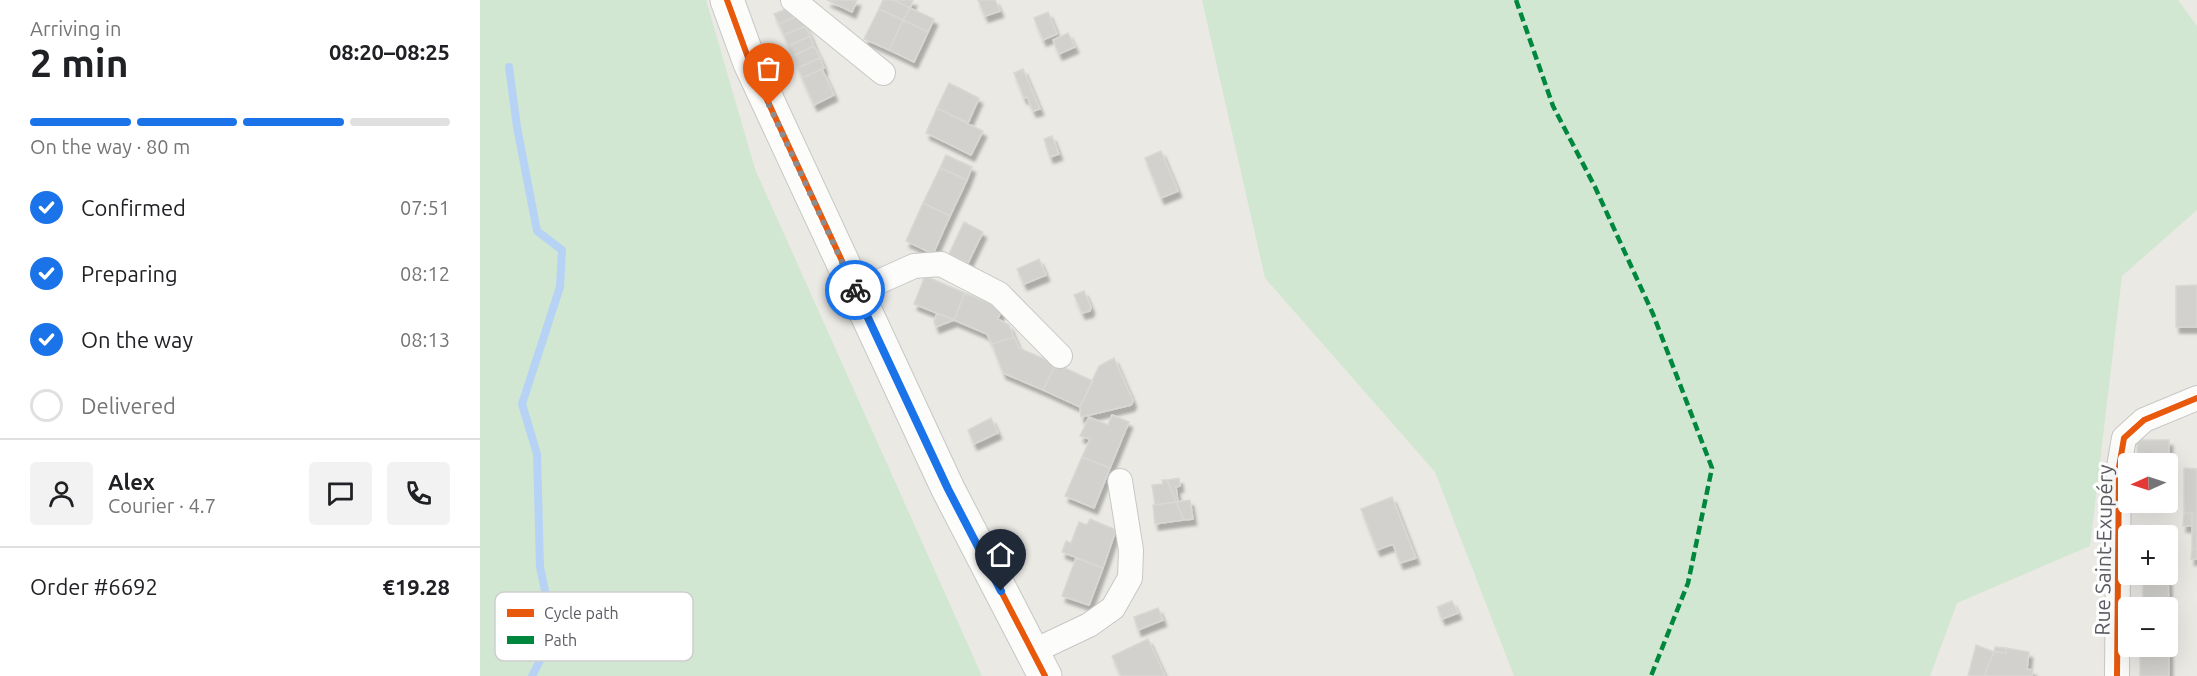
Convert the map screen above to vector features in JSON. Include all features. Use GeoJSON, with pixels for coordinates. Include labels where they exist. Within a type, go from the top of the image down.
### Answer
{"type":"FeatureCollection","features":[{"type":"Feature","properties":{"kind":"street"},"geometry":{"type":"LineString","coordinates":[[727,0],[750,63],[948,489],[1038,664],[1113,608],[1130,579],[1131,550],[1120,481]]}},
{"type":"Feature","properties":{"kind":"street"},"geometry":{"type":"LineString","coordinates":[[793,0],[884,73]]}},
{"type":"Feature","properties":{"kind":"street"},"geometry":{"type":"LineString","coordinates":[[856,291],[914,266],[941,264],[999,294],[1060,356]]}},
{"type":"Feature","properties":{"kind":"street","name":"Rue Saint-Exupéry"},"geometry":{"type":"LineString","coordinates":[[2117,676],[2119,467],[2124,438],[2144,420],[2197,398]]}},
{"type":"Feature","properties":{"kind":"green space"},"geometry":{"type":"Polygon","coordinates":[[[480,0],[706,0],[755,169],[982,676],[480,676],[480,0]]]}},
{"type":"Feature","properties":{"kind":"green space"},"geometry":{"type":"Polygon","coordinates":[[[1202,0],[2178,0],[2197,26],[2197,210],[2122,276],[2090,546],[1957,603],[1930,676],[1514,676],[1435,472],[1265,278],[1202,0]]]}},
{"type":"Feature","properties":{"kind":"building"},"geometry":{"type":"Polygon","coordinates":[[[827,0],[857,0],[852,12],[827,0]]]}},
{"type":"Feature","properties":{"kind":"building"},"geometry":{"type":"Polygon","coordinates":[[[883,0],[893,0],[910,8],[903,20],[879,9],[883,0]]]}},
{"type":"Feature","properties":{"kind":"building"},"geometry":{"type":"Polygon","coordinates":[[[893,0],[913,0],[910,8],[893,0]]]}},
{"type":"Feature","properties":{"kind":"building"},"geometry":{"type":"Polygon","coordinates":[[[978,0],[995,0],[1000,11],[985,16],[978,0]]]}},
{"type":"Feature","properties":{"kind":"building"},"geometry":{"type":"Polygon","coordinates":[[[795,5],[800,15],[779,24],[774,14],[795,5]]]}},
{"type":"Feature","properties":{"kind":"building"},"geometry":{"type":"Polygon","coordinates":[[[910,8],[934,19],[928,32],[903,20],[910,8]]]}},
{"type":"Feature","properties":{"kind":"building"},"geometry":{"type":"Polygon","coordinates":[[[879,9],[903,20],[889,50],[864,39],[879,9]]]}},
{"type":"Feature","properties":{"kind":"building"},"geometry":{"type":"Polygon","coordinates":[[[1048,12],[1057,34],[1043,40],[1034,18],[1048,12]]]}},
{"type":"Feature","properties":{"kind":"building"},"geometry":{"type":"Polygon","coordinates":[[[800,15],[805,26],[784,35],[779,24],[800,15]]]}},
{"type":"Feature","properties":{"kind":"building"},"geometry":{"type":"Polygon","coordinates":[[[903,20],[928,32],[914,62],[889,50],[903,20]]]}},
{"type":"Feature","properties":{"kind":"building"},"geometry":{"type":"Polygon","coordinates":[[[805,26],[810,36],[788,46],[784,35],[805,26]]]}},
{"type":"Feature","properties":{"kind":"building"},"geometry":{"type":"Polygon","coordinates":[[[1068,33],[1075,47],[1059,54],[1053,40],[1068,33]]]}},
{"type":"Feature","properties":{"kind":"building"},"geometry":{"type":"Polygon","coordinates":[[[810,36],[814,46],[793,56],[788,46],[810,36]]]}},
{"type":"Feature","properties":{"kind":"building"},"geometry":{"type":"Polygon","coordinates":[[[814,46],[820,58],[798,68],[793,56],[814,46]]]}},
{"type":"Feature","properties":{"kind":"building"},"geometry":{"type":"Polygon","coordinates":[[[820,58],[824,68],[802,78],[798,68],[820,58]]]}},
{"type":"Feature","properties":{"kind":"building"},"geometry":{"type":"Polygon","coordinates":[[[822,69],[834,95],[814,105],[802,78],[822,69]]]}},
{"type":"Feature","properties":{"kind":"building"},"geometry":{"type":"Polygon","coordinates":[[[1023,69],[1040,109],[1033,111],[1027,97],[1024,98],[1014,73],[1023,69]]]}},
{"type":"Feature","properties":{"kind":"building"},"geometry":{"type":"Polygon","coordinates":[[[949,83],[979,98],[968,123],[937,108],[949,83]]]}},
{"type":"Feature","properties":{"kind":"building"},"geometry":{"type":"Polygon","coordinates":[[[937,108],[983,131],[971,155],[926,133],[937,108]]]}},
{"type":"Feature","properties":{"kind":"building"},"geometry":{"type":"Polygon","coordinates":[[[1052,136],[1059,154],[1050,157],[1044,139],[1052,136]]]}},
{"type":"Feature","properties":{"kind":"building"},"geometry":{"type":"Polygon","coordinates":[[[1161,151],[1178,191],[1161,198],[1145,158],[1161,151]]]}},
{"type":"Feature","properties":{"kind":"building"},"geometry":{"type":"Polygon","coordinates":[[[946,155],[972,167],[967,180],[940,168],[946,155]]]}},
{"type":"Feature","properties":{"kind":"building"},"geometry":{"type":"Polygon","coordinates":[[[940,168],[967,180],[950,216],[923,203],[940,168]]]}},
{"type":"Feature","properties":{"kind":"building"},"geometry":{"type":"Polygon","coordinates":[[[923,203],[950,216],[933,254],[906,241],[923,203]]]}},
{"type":"Feature","properties":{"kind":"building"},"geometry":{"type":"Polygon","coordinates":[[[964,222],[983,232],[968,263],[949,254],[964,222]]]}},
{"type":"Feature","properties":{"kind":"building"},"geometry":{"type":"Polygon","coordinates":[[[1039,259],[1046,275],[1024,284],[1017,269],[1039,259]]]}},
{"type":"Feature","properties":{"kind":"building"},"geometry":{"type":"Polygon","coordinates":[[[925,276],[965,293],[954,320],[914,304],[925,276]]]}},
{"type":"Feature","properties":{"kind":"building"},"geometry":{"type":"Polygon","coordinates":[[[2197,285],[2197,327],[2176,327],[2176,286],[2197,285]]]}},
{"type":"Feature","properties":{"kind":"building"},"geometry":{"type":"Polygon","coordinates":[[[1084,291],[1091,307],[1090,311],[1082,313],[1074,295],[1084,291]]]}},
{"type":"Feature","properties":{"kind":"building"},"geometry":{"type":"Polygon","coordinates":[[[965,293],[1002,308],[998,319],[1009,325],[1014,337],[992,344],[987,334],[954,320],[965,293]]]}},
{"type":"Feature","properties":{"kind":"building"},"geometry":{"type":"Polygon","coordinates":[[[937,313],[954,320],[936,327],[934,322],[937,313]]]}},
{"type":"Feature","properties":{"kind":"building"},"geometry":{"type":"Polygon","coordinates":[[[1014,337],[1019,348],[1056,364],[1043,390],[1003,373],[992,344],[1014,337]]]}},
{"type":"Feature","properties":{"kind":"building"},"geometry":{"type":"Polygon","coordinates":[[[1114,358],[1133,401],[1131,405],[1081,417],[1080,407],[1099,366],[1114,358]]]}},
{"type":"Feature","properties":{"kind":"building"},"geometry":{"type":"Polygon","coordinates":[[[1056,364],[1093,381],[1080,407],[1043,390],[1056,364]]]}},
{"type":"Feature","properties":{"kind":"building"},"geometry":{"type":"Polygon","coordinates":[[[1112,415],[1129,422],[1110,468],[1082,457],[1090,439],[1080,436],[1089,417],[1108,425],[1112,415]]]}},
{"type":"Feature","properties":{"kind":"building"},"geometry":{"type":"Polygon","coordinates":[[[991,418],[998,433],[974,444],[968,430],[991,418]]]}},
{"type":"Feature","properties":{"kind":"building"},"geometry":{"type":"Polygon","coordinates":[[[2140,440],[2169,440],[2169,453],[2138,453],[2137,442],[2140,440]]]}},
{"type":"Feature","properties":{"kind":"building"},"geometry":{"type":"Polygon","coordinates":[[[1082,457],[1110,468],[1094,508],[1065,496],[1082,457]]]}},
{"type":"Feature","properties":{"kind":"building"},"geometry":{"type":"Polygon","coordinates":[[[2184,468],[2197,469],[2197,549],[2192,549],[2192,513],[2184,513],[2184,468]]]}},
{"type":"Feature","properties":{"kind":"building"},"geometry":{"type":"Polygon","coordinates":[[[1179,478],[1180,486],[1176,487],[1178,502],[1176,502],[1167,480],[1179,478]]]}},
{"type":"Feature","properties":{"kind":"building"},"geometry":{"type":"Polygon","coordinates":[[[1162,480],[1167,480],[1176,502],[1155,505],[1152,485],[1163,484],[1162,480]]]}},
{"type":"Feature","properties":{"kind":"building"},"geometry":{"type":"Polygon","coordinates":[[[1392,497],[1416,558],[1400,563],[1393,544],[1377,550],[1361,509],[1392,497]]]}},
{"type":"Feature","properties":{"kind":"building"},"geometry":{"type":"Polygon","coordinates":[[[1190,500],[1193,519],[1184,520],[1176,502],[1190,500]]]}},
{"type":"Feature","properties":{"kind":"building"},"geometry":{"type":"Polygon","coordinates":[[[1176,502],[1184,520],[1155,524],[1153,505],[1176,502]]]}},
{"type":"Feature","properties":{"kind":"building"},"geometry":{"type":"Polygon","coordinates":[[[2184,513],[2192,513],[2192,526],[2183,526],[2184,513]]]}},
{"type":"Feature","properties":{"kind":"building"},"geometry":{"type":"Polygon","coordinates":[[[1090,519],[1116,530],[1103,568],[1062,552],[1066,541],[1071,543],[1079,522],[1087,525],[1090,519]]]}},
{"type":"Feature","properties":{"kind":"building"},"geometry":{"type":"Polygon","coordinates":[[[2192,549],[2197,549],[2197,559],[2191,559],[2192,549]]]}},
{"type":"Feature","properties":{"kind":"building"},"geometry":{"type":"Polygon","coordinates":[[[1076,558],[1103,568],[1089,605],[1062,596],[1076,558]]]}},
{"type":"Feature","properties":{"kind":"building"},"geometry":{"type":"Polygon","coordinates":[[[2143,585],[2168,585],[2169,597],[2143,597],[2143,585]]]}},
{"type":"Feature","properties":{"kind":"building"},"geometry":{"type":"Polygon","coordinates":[[[1452,601],[1458,613],[1442,619],[1437,607],[1452,601]]]}},
{"type":"Feature","properties":{"kind":"building"},"geometry":{"type":"Polygon","coordinates":[[[1158,608],[1163,620],[1138,630],[1134,617],[1158,608]]]}},
{"type":"Feature","properties":{"kind":"building"},"geometry":{"type":"Polygon","coordinates":[[[1148,639],[1165,676],[1121,676],[1112,656],[1148,639]]]}},
{"type":"Feature","properties":{"kind":"building"},"geometry":{"type":"Polygon","coordinates":[[[1976,645],[1994,652],[1984,676],[1968,676],[1976,645]]]}},
{"type":"Feature","properties":{"kind":"building"},"geometry":{"type":"Polygon","coordinates":[[[1995,647],[2006,648],[2006,653],[1994,652],[1995,647]]]}},
{"type":"Feature","properties":{"kind":"building"},"geometry":{"type":"Polygon","coordinates":[[[2006,648],[2029,652],[2027,669],[2033,670],[2032,676],[1984,676],[1994,652],[2006,653],[2006,648]]]}},
{"type":"Feature","properties":{"kind":"building"},"geometry":{"type":"Polygon","coordinates":[[[2140,657],[2169,657],[2169,676],[2140,676],[2140,657]]]}},
{"type":"Feature","properties":{"kind":"waterway"},"geometry":{"type":"LineString","coordinates":[[509,67],[517,127],[537,231],[562,250],[560,287],[522,404],[537,454],[540,567],[545,592]]}},
{"type":"Feature","properties":{"kind":"waterway"},"geometry":{"type":"LineString","coordinates":[[532,676],[540,661]]}},
{"type":"Feature","properties":{"kind":"marked path"},"geometry":{"type":"LineString","coordinates":[[1516,0],[1553,106],[1595,187],[1653,314],[1712,468],[1688,583],[1651,676]]}},
{"type":"Feature","properties":{"kind":"cycle path"},"geometry":{"type":"LineString","coordinates":[[727,0],[750,63],[948,489],[1045,676]]}},
{"type":"Feature","properties":{"kind":"cycle path"},"geometry":{"type":"LineString","coordinates":[[2117,676],[2119,467],[2124,438],[2144,420],[2197,398]]}},
{"type":"Feature","properties":{"kind":"way so far"},"geometry":{"type":"LineString","coordinates":[[769,105],[855,290]]}},
{"type":"Feature","properties":{"kind":"route"},"geometry":{"type":"LineString","coordinates":[[855,290],[948,489],[1001,591]]}}]}
